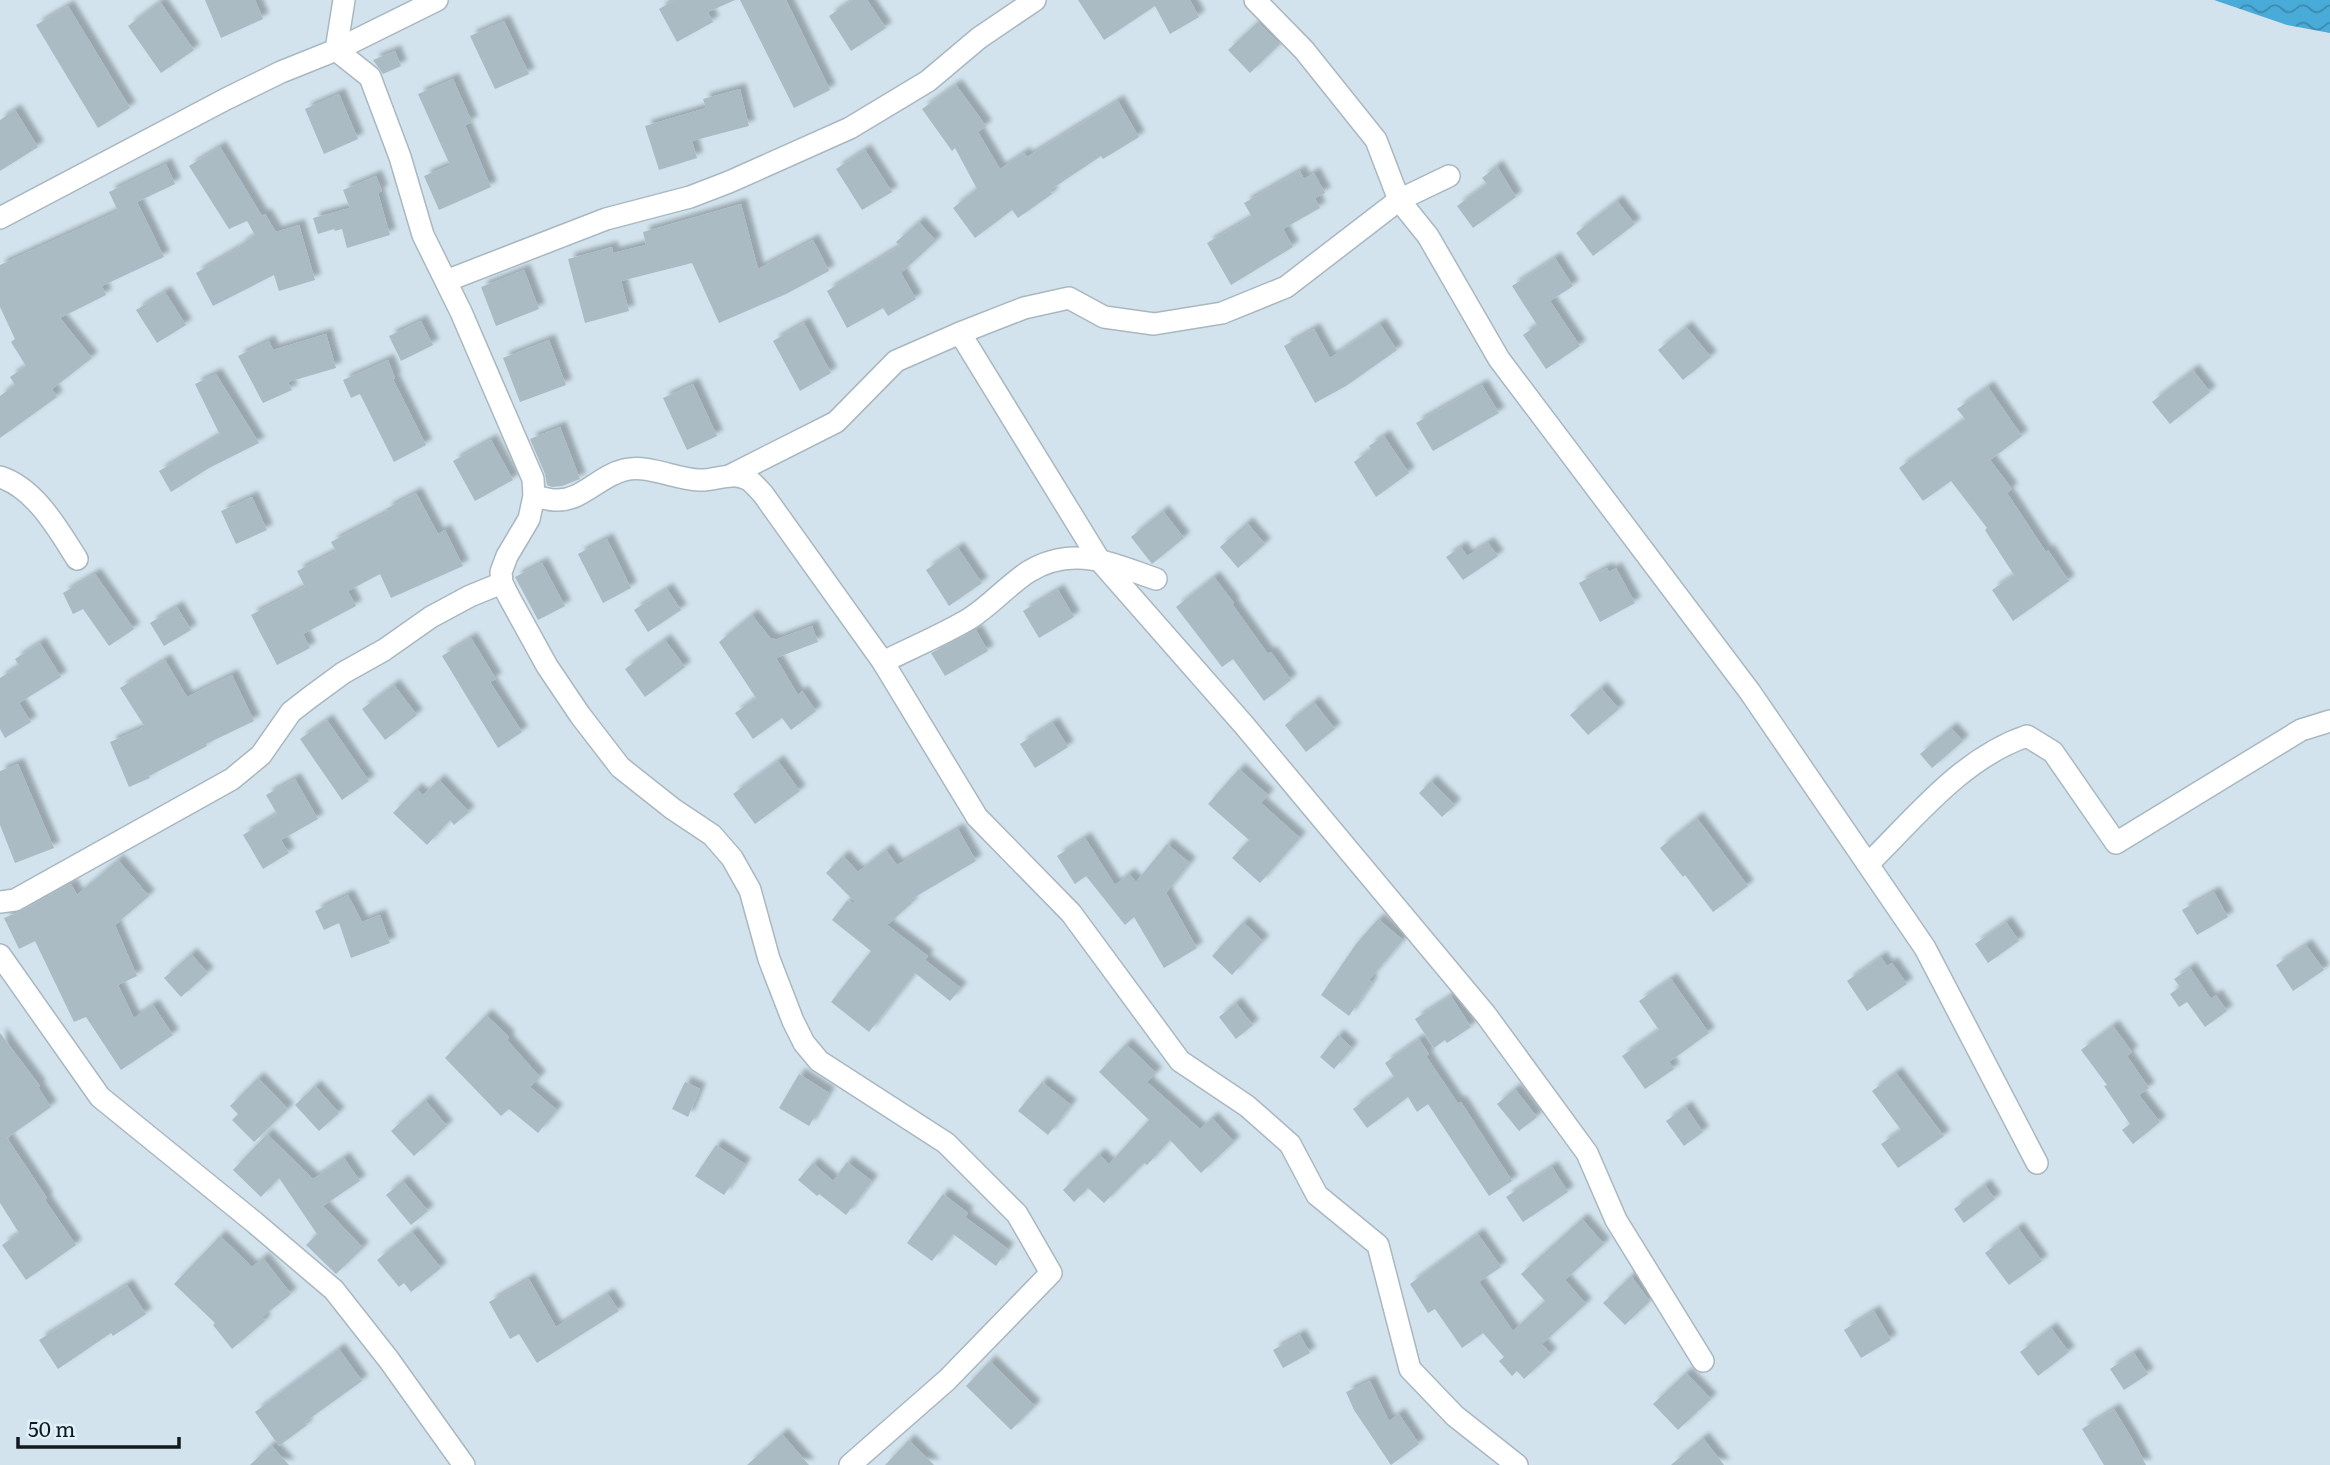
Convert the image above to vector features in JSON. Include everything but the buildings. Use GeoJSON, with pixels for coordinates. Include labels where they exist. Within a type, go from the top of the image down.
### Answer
{"type":"FeatureCollection","features":[{"type":"Feature","properties":{"kind":"street"},"geometry":{"type":"LineString","coordinates":[[336,50],[344,0]]}},
{"type":"Feature","properties":{"kind":"street"},"geometry":{"type":"LineString","coordinates":[[0,218],[226,99],[281,72],[336,50],[437,0]]}},
{"type":"Feature","properties":{"kind":"street"},"geometry":{"type":"LineString","coordinates":[[446,281],[606,219],[700,193],[850,128],[928,81],[979,38],[1035,0]]}},
{"type":"Feature","properties":{"kind":"street"},"geometry":{"type":"LineString","coordinates":[[1255,0],[1304,50],[1376,140],[1399,200],[1428,236],[1499,359],[1743,681],[1925,948],[2037,1163]]}},
{"type":"Feature","properties":{"kind":"street"},"geometry":{"type":"LineString","coordinates":[[336,50],[370,76],[400,157],[423,235],[533,479],[534,496],[529,519],[501,572],[502,583],[547,666],[620,767],[673,809],[712,835],[732,858],[750,890],[769,959],[804,1043],[819,1061],[946,1143],[1017,1214],[1051,1273],[947,1380],[850,1465]]}},
{"type":"Feature","properties":{"kind":"street"},"geometry":{"type":"LineString","coordinates":[[534,496],[556,500],[574,498],[605,476],[627,469],[657,471],[679,479],[703,481],[731,475],[836,422],[896,362],[1024,308],[1069,299],[1104,317],[1154,324],[1222,313],[1286,287],[1399,200],[1449,176]]}},
{"type":"Feature","properties":{"kind":"street"},"geometry":{"type":"LineString","coordinates":[[960,333],[1100,561],[1244,725],[1486,1015],[1587,1153],[1616,1220],[1703,1361]]}},
{"type":"Feature","properties":{"kind":"street"},"geometry":{"type":"LineString","coordinates":[[731,475],[747,479],[762,494],[883,662],[977,817],[1071,913],[1180,1061],[1247,1106],[1290,1144],[1317,1195],[1378,1245],[1410,1369],[1455,1416],[1517,1465]]}},
{"type":"Feature","properties":{"kind":"street"},"geometry":{"type":"LineString","coordinates":[[0,477],[27,493],[53,522],[77,559]]}},
{"type":"Feature","properties":{"kind":"street"},"geometry":{"type":"LineString","coordinates":[[883,662],[970,618],[1028,573],[1051,561],[1081,557],[1156,579]]}},
{"type":"Feature","properties":{"kind":"street"},"geometry":{"type":"LineString","coordinates":[[0,902],[15,900],[232,779],[261,755],[291,712],[343,673],[384,650],[431,617],[502,583]]}},
{"type":"Feature","properties":{"kind":"street"},"geometry":{"type":"LineString","coordinates":[[1868,864],[1968,767],[1994,750],[2027,736],[2053,752],[2116,843],[2301,730],[2330,722]]}},
{"type":"Feature","properties":{"kind":"street"},"geometry":{"type":"LineString","coordinates":[[0,956],[100,1097],[334,1290],[389,1360],[464,1465]]}},
{"type":"Feature","properties":{"kind":"water"},"geometry":{"type":"Polygon","coordinates":[[[2214,0],[2330,0],[2330,33],[2287,25],[2214,0]]]}}]}
